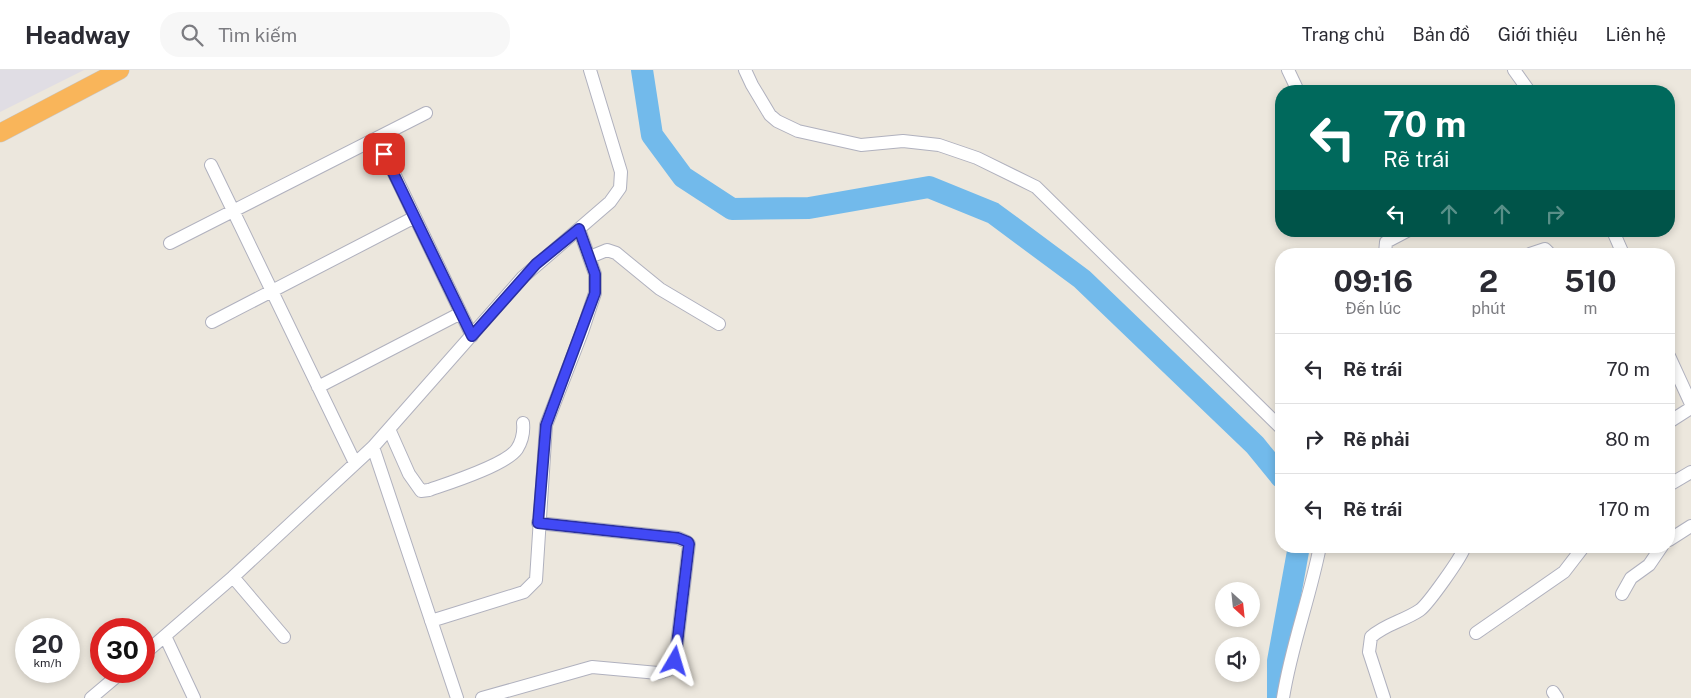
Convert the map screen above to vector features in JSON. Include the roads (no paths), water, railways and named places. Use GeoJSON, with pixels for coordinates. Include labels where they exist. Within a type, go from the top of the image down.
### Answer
{"type":"FeatureCollection","features":[{"type":"Feature","properties":{"kind":"highway"},"geometry":{"type":"LineString","coordinates":[[0,133],[120,70]]}},
{"type":"Feature","properties":{"kind":"street"},"geometry":{"type":"LineString","coordinates":[[155,645],[233,577],[372,447],[536,264],[610,202],[620,188],[622,181],[590,70]]}},
{"type":"Feature","properties":{"kind":"street"},"geometry":{"type":"LineString","coordinates":[[745,70],[752,86],[770,115],[776,121],[798,131],[860,145],[903,140],[939,145],[977,158],[1036,187],[1275,422]]}},
{"type":"Feature","properties":{"kind":"street"},"geometry":{"type":"LineString","coordinates":[[1288,70],[1295,85]]}},
{"type":"Feature","properties":{"kind":"street"},"geometry":{"type":"LineString","coordinates":[[1514,70],[1525,85]]}},
{"type":"Feature","properties":{"kind":"street"},"geometry":{"type":"LineString","coordinates":[[170,243],[426,113]]}},
{"type":"Feature","properties":{"kind":"street"},"geometry":{"type":"LineString","coordinates":[[377,138],[472,336]]}},
{"type":"Feature","properties":{"kind":"street"},"geometry":{"type":"LineString","coordinates":[[210,165],[355,463]]}},
{"type":"Feature","properties":{"kind":"street"},"geometry":{"type":"LineString","coordinates":[[212,322],[415,217]]}},
{"type":"Feature","properties":{"kind":"street"},"geometry":{"type":"LineString","coordinates":[[431,621],[529,590],[536,580],[538,523],[546,425],[595,293],[595,274],[579,229]]}},
{"type":"Feature","properties":{"kind":"street"},"geometry":{"type":"LineString","coordinates":[[1386,248],[1386,242],[1396,237]]}},
{"type":"Feature","properties":{"kind":"street"},"geometry":{"type":"LineString","coordinates":[[590,257],[612,250],[660,289],[719,324]]}},
{"type":"Feature","properties":{"kind":"street"},"geometry":{"type":"LineString","coordinates":[[318,387],[461,313]]}},
{"type":"Feature","properties":{"kind":"street"},"geometry":{"type":"LineString","coordinates":[[1675,373],[1691,404]]}},
{"type":"Feature","properties":{"kind":"street"},"geometry":{"type":"LineString","coordinates":[[1675,418],[1691,408]]}},
{"type":"Feature","properties":{"kind":"street"},"geometry":{"type":"LineString","coordinates":[[389,428],[409,474],[421,491],[429,490],[509,457],[520,443],[524,432],[523,423]]}},
{"type":"Feature","properties":{"kind":"street"},"geometry":{"type":"LineString","coordinates":[[372,447],[457,698]]}},
{"type":"Feature","properties":{"kind":"street"},"geometry":{"type":"LineString","coordinates":[[1675,481],[1691,472]]}},
{"type":"Feature","properties":{"kind":"street"},"geometry":{"type":"LineString","coordinates":[[482,698],[592,666],[658,673],[668,670],[675,661],[688,542],[678,538],[538,523]]}},
{"type":"Feature","properties":{"kind":"street"},"geometry":{"type":"LineString","coordinates":[[1675,536],[1691,526]]}},
{"type":"Feature","properties":{"kind":"street"},"geometry":{"type":"LineString","coordinates":[[1283,698],[1288,668],[1313,582],[1319,553]]}},
{"type":"Feature","properties":{"kind":"street"},"geometry":{"type":"LineString","coordinates":[[1384,698],[1369,652],[1371,637],[1424,607],[1458,562],[1462,553]]}},
{"type":"Feature","properties":{"kind":"street"},"geometry":{"type":"LineString","coordinates":[[1476,633],[1564,572],[1579,553]]}},
{"type":"Feature","properties":{"kind":"street"},"geometry":{"type":"LineString","coordinates":[[1622,594],[1631,578],[1649,565],[1657,553]]}},
{"type":"Feature","properties":{"kind":"street"},"geometry":{"type":"LineString","coordinates":[[233,577],[284,637]]}},
{"type":"Feature","properties":{"kind":"street"},"geometry":{"type":"LineString","coordinates":[[165,636],[194,698]]}},
{"type":"Feature","properties":{"kind":"street"},"geometry":{"type":"LineString","coordinates":[[91,698],[109,683]]}},
{"type":"Feature","properties":{"kind":"waterway"},"geometry":{"type":"LineString","coordinates":[[642,70],[652,135],[683,177],[732,209],[809,208],[929,187],[993,213],[1082,279],[1255,445],[1275,470]]}},
{"type":"Feature","properties":{"kind":"waterway"},"geometry":{"type":"LineString","coordinates":[[1278,698],[1278,661],[1298,553]]}}]}
